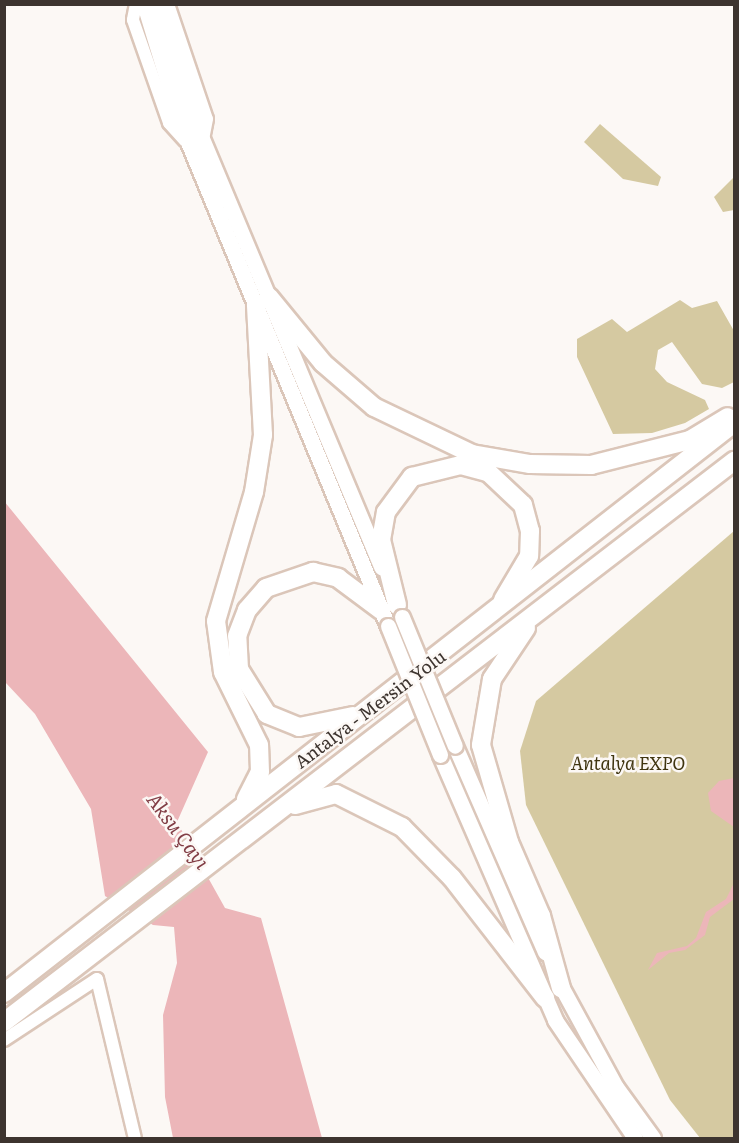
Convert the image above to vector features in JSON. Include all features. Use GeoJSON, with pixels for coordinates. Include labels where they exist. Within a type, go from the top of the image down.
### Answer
{"type":"FeatureCollection","features":[{"type":"Feature","properties":{"kind":"highway"},"geometry":{"type":"LineString","coordinates":[[263,301],[323,363],[374,407],[472,453],[530,464],[591,465],[690,440],[735,412]]}},
{"type":"Feature","properties":{"kind":"highway"},"geometry":{"type":"LineString","coordinates":[[240,808],[260,772],[259,745],[223,672],[216,621],[254,492],[263,435],[263,301]]}},
{"type":"Feature","properties":{"kind":"highway","name":"Antalya - Mersin Yolu"},"geometry":{"type":"LineString","coordinates":[[4,993],[240,808],[488,619],[735,423]]}},
{"type":"Feature","properties":{"kind":"highway","name":"Antalya - Mersin Yolu"},"geometry":{"type":"LineString","coordinates":[[4,1022],[735,460]]}},
{"type":"Feature","properties":{"kind":"highway"},"geometry":{"type":"LineString","coordinates":[[392,615],[381,540],[386,512],[412,477],[461,465],[488,472],[507,485],[523,505],[530,531],[521,573],[488,619]]}},
{"type":"Feature","properties":{"kind":"highway"},"geometry":{"type":"LineString","coordinates":[[371,709],[332,724],[299,727],[267,714],[239,669],[237,636],[247,610],[266,588],[302,574],[338,578],[392,615]]}},
{"type":"Feature","properties":{"kind":"highway"},"geometry":{"type":"LineString","coordinates":[[536,614],[492,678],[481,745],[509,842],[541,916],[561,988]]}},
{"type":"Feature","properties":{"kind":"highway"},"geometry":{"type":"LineString","coordinates":[[284,808],[336,794],[402,827],[446,870],[545,998]]}},
{"type":"Feature","properties":{"kind":"main road"},"geometry":{"type":"LineString","coordinates":[[144,4],[196,143],[392,615],[455,746],[561,988],[616,1087],[653,1138]]}},
{"type":"Feature","properties":{"kind":"main road"},"geometry":{"type":"LineString","coordinates":[[155,4],[196,143]]}},
{"type":"Feature","properties":{"kind":"main road"},"geometry":{"type":"LineString","coordinates":[[392,615],[440,755],[545,998],[584,1069],[635,1138]]}},
{"type":"Feature","properties":{"kind":"street"},"geometry":{"type":"LineString","coordinates":[[136,4],[133,20],[169,123],[196,143],[207,119],[168,4]]}},
{"type":"Feature","properties":{"kind":"street"},"geometry":{"type":"LineString","coordinates":[[4,1040],[97,979],[135,1138]]}},
{"type":"Feature","properties":{"kind":"green space"},"geometry":{"type":"Polygon","coordinates":[[[600,124],[661,177],[658,186],[623,179],[584,142],[600,124]]]}},
{"type":"Feature","properties":{"kind":"green space"},"geometry":{"type":"Polygon","coordinates":[[[734,177],[734,210],[723,212],[714,197],[734,177]]]}},
{"type":"Feature","properties":{"kind":"green space"},"geometry":{"type":"Polygon","coordinates":[[[680,300],[692,308],[717,301],[734,331],[734,382],[722,388],[702,384],[672,342],[658,350],[655,369],[667,382],[705,400],[709,409],[685,423],[652,433],[613,434],[577,357],[577,339],[612,319],[627,332],[680,300]]]}},
{"type":"Feature","properties":{"kind":"green space","name":"Antalya EXPO"},"geometry":{"type":"Polygon","coordinates":[[[734,531],[734,1138],[700,1138],[670,1100],[526,805],[520,751],[536,701],[734,531]]]}},
{"type":"Feature","properties":{"kind":"water","name":"Aksu Çayı"},"geometry":{"type":"Polygon","coordinates":[[[4,501],[208,752],[177,822],[225,908],[261,918],[322,1138],[173,1138],[165,1097],[163,1015],[177,963],[174,927],[153,925],[105,896],[91,809],[35,714],[5,682],[4,501]]]}},
{"type":"Feature","properties":{"kind":"water"},"geometry":{"type":"Polygon","coordinates":[[[734,778],[734,827],[711,811],[708,793],[719,781],[734,778]]]}},
{"type":"Feature","properties":{"kind":"water"},"geometry":{"type":"Polygon","coordinates":[[[734,883],[734,899],[710,917],[705,935],[685,950],[669,953],[648,970],[657,953],[687,946],[696,938],[706,912],[726,899],[734,883]]]}}]}
